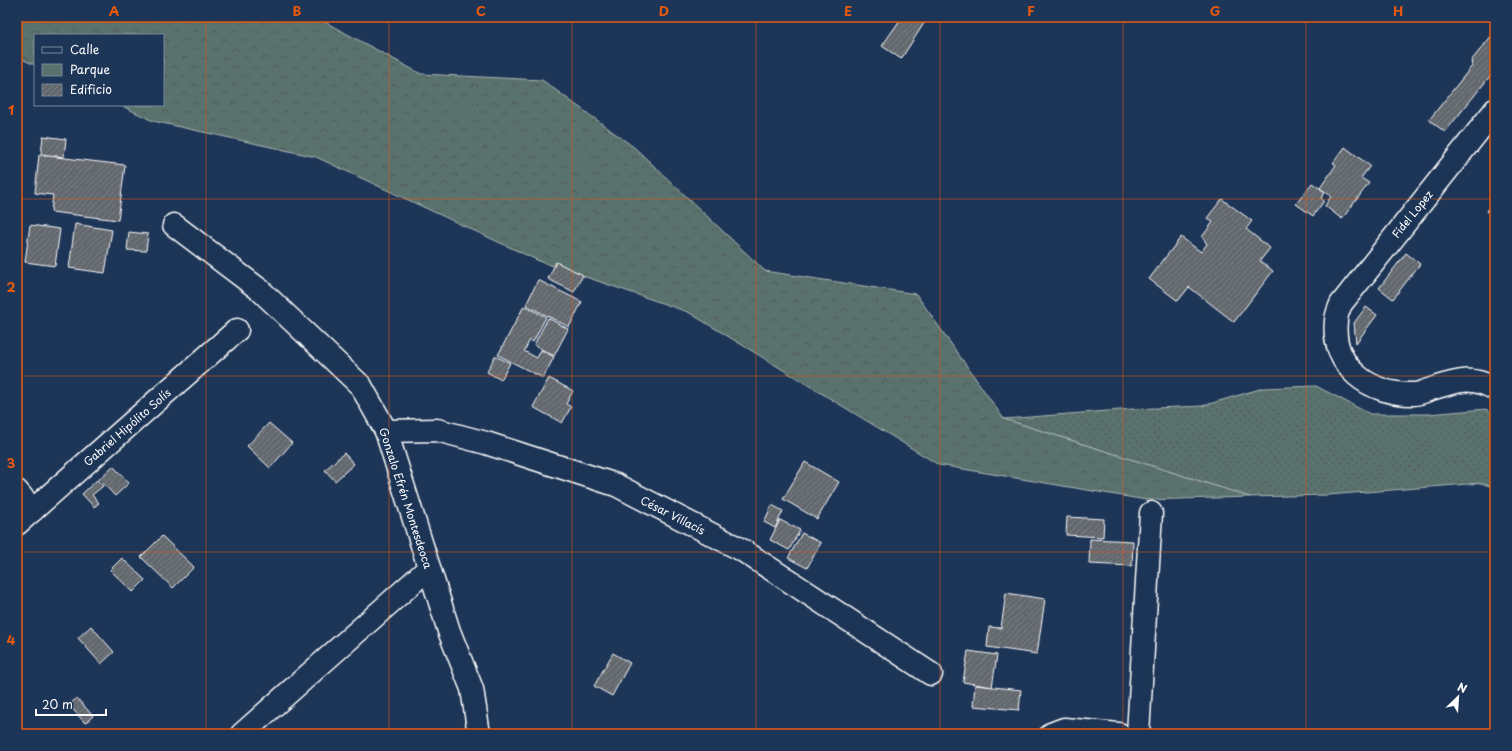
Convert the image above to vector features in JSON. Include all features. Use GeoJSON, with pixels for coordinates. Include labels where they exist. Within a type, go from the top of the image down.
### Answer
{"type":"FeatureCollection","features":[{"type":"Feature","properties":{"kind":"street","name":"Fidel Lopez"},"geometry":{"type":"LineString","coordinates":[[1495,110],[1341,304],[1336,321],[1337,340],[1342,359],[1354,374],[1373,386],[1393,393],[1416,394],[1455,381],[1469,380],[1486,384],[1495,389]]}},
{"type":"Feature","properties":{"kind":"street","name":"Gonzalo Efrén Montesdeoca"},"geometry":{"type":"LineString","coordinates":[[174,225],[260,290],[361,386],[386,431],[449,632],[472,689],[479,734]]}},
{"type":"Feature","properties":{"kind":"street","name":"Gabriel Hipólito Solís"},"geometry":{"type":"LineString","coordinates":[[17,524],[237,330]]}},
{"type":"Feature","properties":{"kind":"street","name":"César Villacís"},"geometry":{"type":"LineString","coordinates":[[386,431],[437,430],[486,443],[616,485],[742,550],[931,674]]}},
{"type":"Feature","properties":{"kind":"street"},"geometry":{"type":"LineString","coordinates":[[17,491],[33,510]]}},
{"type":"Feature","properties":{"kind":"street"},"geometry":{"type":"LineString","coordinates":[[1138,734],[1151,513]]}},
{"type":"Feature","properties":{"kind":"street"},"geometry":{"type":"LineString","coordinates":[[242,734],[430,568]]}},
{"type":"Feature","properties":{"kind":"street"},"geometry":{"type":"LineString","coordinates":[[1051,734],[1064,729],[1119,734]]}},
{"type":"Feature","properties":{"kind":"green space"},"geometry":{"type":"Polygon","coordinates":[[[17,17],[316,17],[421,74],[542,80],[635,148],[765,271],[916,294],[1004,419],[1250,497],[1146,500],[939,465],[688,312],[539,261],[316,157],[153,121],[122,106],[164,106],[164,34],[34,34],[34,65],[17,57],[17,17]]]}},
{"type":"Feature","properties":{"kind":"green space"},"geometry":{"type":"Polygon","coordinates":[[[1316,386],[1370,414],[1429,414],[1486,409],[1495,416],[1495,488],[1481,483],[1328,495],[1250,497],[1004,419],[1133,409],[1202,406],[1263,388],[1316,386]]]}},
{"type":"Feature","properties":{"kind":"building"},"geometry":{"type":"Polygon","coordinates":[[[902,17],[928,17],[901,59],[882,46],[902,17]]]}},
{"type":"Feature","properties":{"kind":"building"},"geometry":{"type":"Polygon","coordinates":[[[1493,34],[1495,36],[1495,70],[1445,132],[1429,120],[1472,66],[1471,61],[1493,34]]]}},
{"type":"Feature","properties":{"kind":"building"},"geometry":{"type":"Polygon","coordinates":[[[43,136],[66,139],[64,157],[41,154],[43,136]]]}},
{"type":"Feature","properties":{"kind":"building"},"geometry":{"type":"Polygon","coordinates":[[[1345,147],[1370,166],[1361,178],[1369,183],[1342,219],[1325,206],[1331,196],[1320,188],[1336,165],[1333,163],[1345,147]]]}},
{"type":"Feature","properties":{"kind":"building"},"geometry":{"type":"Polygon","coordinates":[[[39,155],[125,165],[118,220],[51,212],[53,195],[35,193],[39,155]]]}},
{"type":"Feature","properties":{"kind":"building"},"geometry":{"type":"Polygon","coordinates":[[[1312,183],[1325,192],[1321,198],[1324,201],[1313,216],[1296,204],[1312,183]]]}},
{"type":"Feature","properties":{"kind":"building"},"geometry":{"type":"Polygon","coordinates":[[[1222,199],[1252,221],[1246,229],[1270,248],[1260,261],[1273,271],[1234,322],[1189,287],[1178,301],[1149,279],[1181,237],[1201,252],[1207,244],[1202,237],[1213,222],[1207,218],[1222,199]]]}},
{"type":"Feature","properties":{"kind":"building"},"geometry":{"type":"Polygon","coordinates":[[[1495,199],[1495,218],[1486,211],[1495,199]]]}},
{"type":"Feature","properties":{"kind":"building"},"geometry":{"type":"Polygon","coordinates":[[[75,224],[112,230],[105,273],[69,268],[75,224]]]}},
{"type":"Feature","properties":{"kind":"building"},"geometry":{"type":"Polygon","coordinates":[[[30,225],[60,229],[55,266],[25,262],[30,225]]]}},
{"type":"Feature","properties":{"kind":"building"},"geometry":{"type":"Polygon","coordinates":[[[129,232],[148,234],[146,251],[127,250],[129,232]]]}},
{"type":"Feature","properties":{"kind":"building"},"geometry":{"type":"Polygon","coordinates":[[[1406,253],[1420,264],[1393,299],[1379,288],[1406,253]]]}},
{"type":"Feature","properties":{"kind":"building"},"geometry":{"type":"Polygon","coordinates":[[[556,262],[583,275],[574,292],[548,279],[556,262]]]}},
{"type":"Feature","properties":{"kind":"building"},"geometry":{"type":"Polygon","coordinates":[[[538,280],[582,302],[569,327],[526,305],[538,280]]]}},
{"type":"Feature","properties":{"kind":"building"},"geometry":{"type":"Polygon","coordinates":[[[524,306],[546,317],[533,342],[530,340],[524,351],[537,358],[541,350],[554,357],[543,378],[498,355],[524,306]]]}},
{"type":"Feature","properties":{"kind":"building"},"geometry":{"type":"Polygon","coordinates":[[[1366,307],[1377,315],[1356,343],[1354,323],[1366,307]]]}},
{"type":"Feature","properties":{"kind":"building"},"geometry":{"type":"Polygon","coordinates":[[[548,318],[568,329],[554,356],[534,345],[548,318]]]}},
{"type":"Feature","properties":{"kind":"building"},"geometry":{"type":"Polygon","coordinates":[[[495,356],[510,363],[501,380],[487,372],[495,356]]]}},
{"type":"Feature","properties":{"kind":"building"},"geometry":{"type":"Polygon","coordinates":[[[549,378],[573,391],[566,404],[571,407],[562,423],[533,407],[549,378]]]}},
{"type":"Feature","properties":{"kind":"building"},"geometry":{"type":"Polygon","coordinates":[[[269,423],[292,443],[270,468],[247,446],[269,423]]]}},
{"type":"Feature","properties":{"kind":"building"},"geometry":{"type":"Polygon","coordinates":[[[344,453],[354,464],[335,481],[325,470],[344,453]]]}},
{"type":"Feature","properties":{"kind":"building"},"geometry":{"type":"Polygon","coordinates":[[[805,462],[839,482],[817,519],[783,499],[805,462]]]}},
{"type":"Feature","properties":{"kind":"building"},"geometry":{"type":"Polygon","coordinates":[[[113,466],[129,483],[115,496],[99,479],[113,466]]]}},
{"type":"Feature","properties":{"kind":"building"},"geometry":{"type":"Polygon","coordinates":[[[97,480],[103,486],[92,495],[99,503],[94,507],[82,494],[97,480]]]}},
{"type":"Feature","properties":{"kind":"building"},"geometry":{"type":"Polygon","coordinates":[[[772,505],[783,511],[775,528],[764,522],[772,505]]]}},
{"type":"Feature","properties":{"kind":"building"},"geometry":{"type":"Polygon","coordinates":[[[1067,517],[1104,519],[1103,537],[1066,535],[1067,517]]]}},
{"type":"Feature","properties":{"kind":"building"},"geometry":{"type":"Polygon","coordinates":[[[780,520],[800,530],[789,550],[770,540],[780,520]]]}},
{"type":"Feature","properties":{"kind":"building"},"geometry":{"type":"Polygon","coordinates":[[[802,533],[821,543],[807,568],[788,558],[802,533]]]}},
{"type":"Feature","properties":{"kind":"building"},"geometry":{"type":"Polygon","coordinates":[[[162,536],[194,567],[173,588],[141,557],[162,536]]]}},
{"type":"Feature","properties":{"kind":"building"},"geometry":{"type":"Polygon","coordinates":[[[1090,539],[1133,541],[1132,566],[1089,564],[1090,539]]]}},
{"type":"Feature","properties":{"kind":"building"},"geometry":{"type":"Polygon","coordinates":[[[122,558],[145,580],[133,592],[110,570],[122,558]]]}},
{"type":"Feature","properties":{"kind":"building"},"geometry":{"type":"Polygon","coordinates":[[[1006,593],[1045,599],[1037,654],[987,647],[989,627],[1001,628],[1006,593]]]}},
{"type":"Feature","properties":{"kind":"building"},"geometry":{"type":"Polygon","coordinates":[[[91,626],[114,652],[101,664],[78,638],[91,626]]]}},
{"type":"Feature","properties":{"kind":"building"},"geometry":{"type":"Polygon","coordinates":[[[968,651],[997,655],[992,687],[963,682],[968,651]]]}},
{"type":"Feature","properties":{"kind":"building"},"geometry":{"type":"Polygon","coordinates":[[[613,653],[630,663],[612,696],[594,686],[613,653]]]}},
{"type":"Feature","properties":{"kind":"building"},"geometry":{"type":"Polygon","coordinates":[[[975,685],[1021,690],[1019,710],[973,706],[975,685]]]}},
{"type":"Feature","properties":{"kind":"building"},"geometry":{"type":"Polygon","coordinates":[[[77,698],[93,716],[85,723],[69,705],[77,698]]]}}]}
